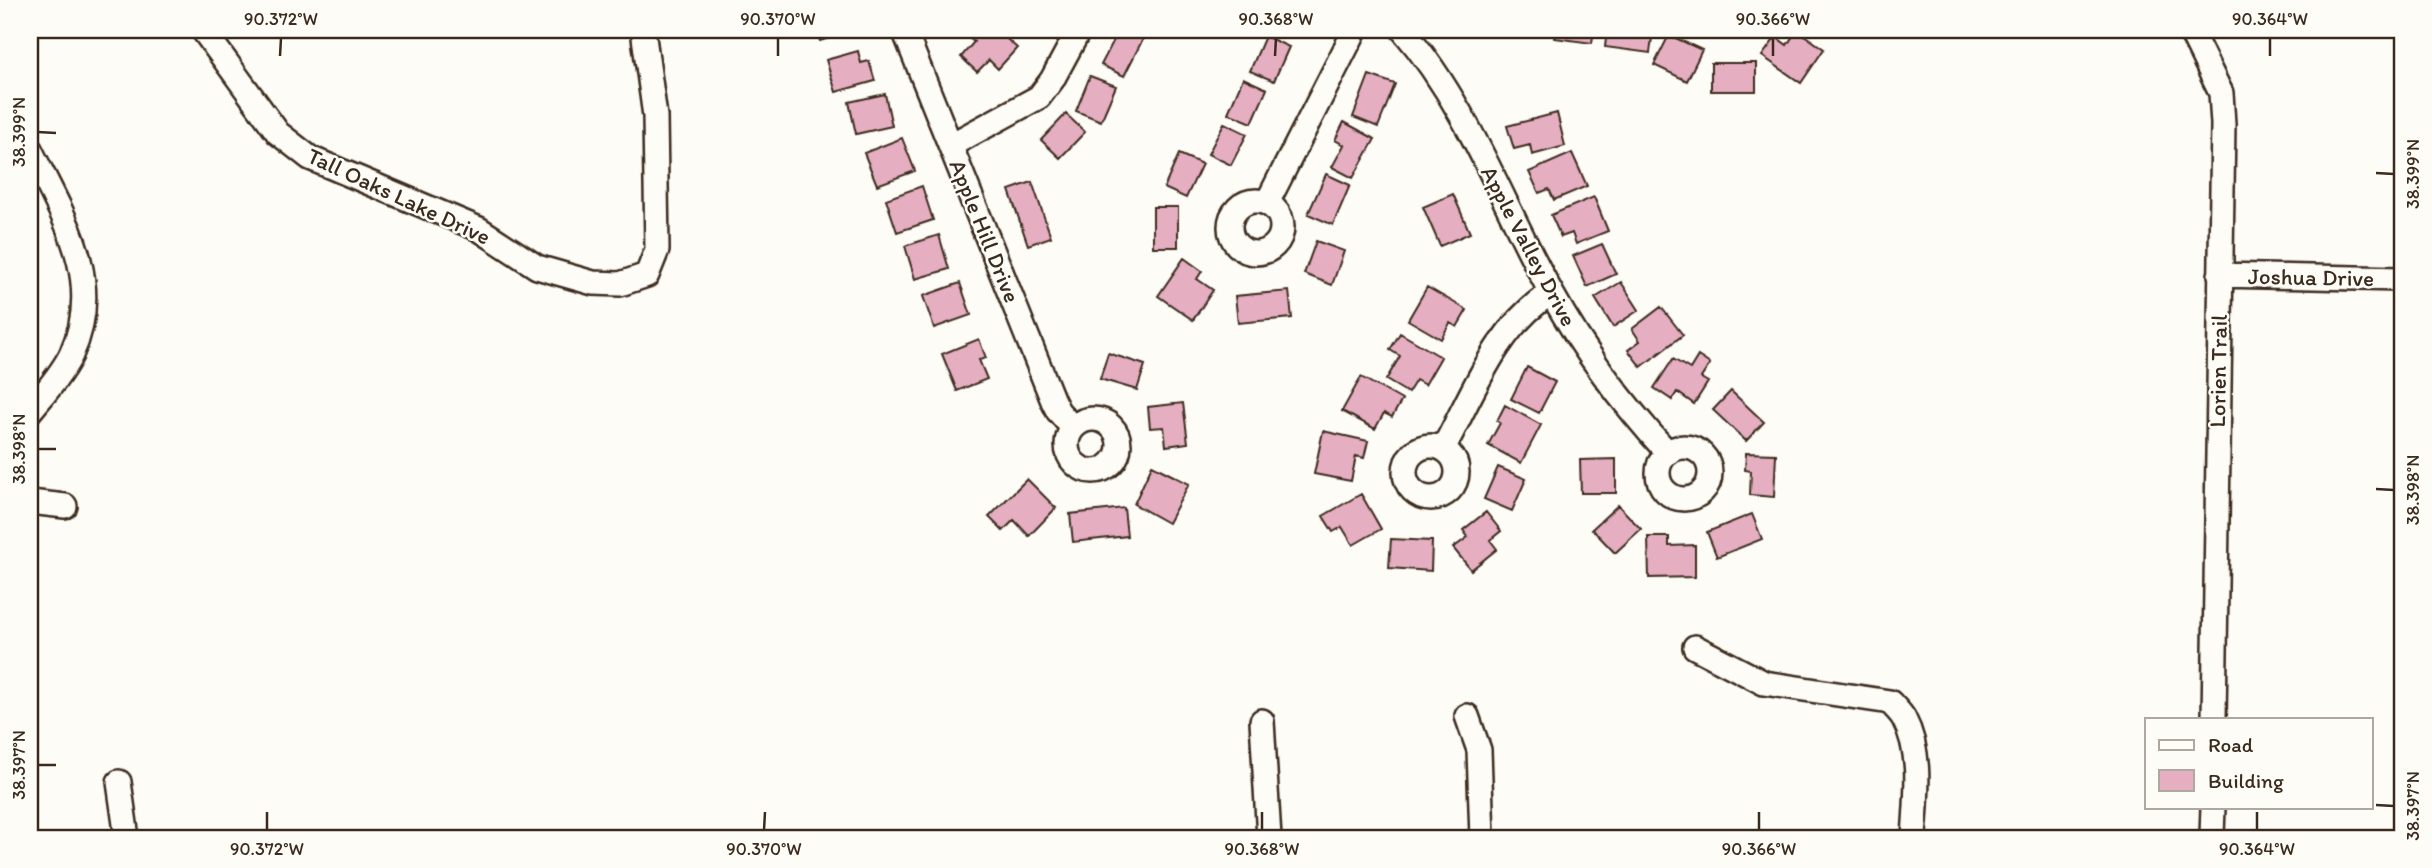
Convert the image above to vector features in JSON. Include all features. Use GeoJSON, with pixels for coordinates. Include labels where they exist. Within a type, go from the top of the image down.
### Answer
{"type":"FeatureCollection","features":[{"type":"Feature","properties":{"kind":"street","name":"Tall Oaks Lake Drive"},"geometry":{"type":"LineString","coordinates":[[203,30],[278,133],[310,158],[479,229],[537,267],[593,283],[620,284],[647,275],[656,250],[655,116],[643,30]]}},
{"type":"Feature","properties":{"kind":"street","name":"Apple Hill Drive"},"geometry":{"type":"LineString","coordinates":[[904,30],[1053,401],[1073,428]]}},
{"type":"Feature","properties":{"kind":"street"},"geometry":{"type":"LineString","coordinates":[[951,145],[1039,97],[1052,80],[1079,30]]}},
{"type":"Feature","properties":{"kind":"street"},"geometry":{"type":"LineString","coordinates":[[1267,203],[1355,30]]}},
{"type":"Feature","properties":{"kind":"street","name":"Apple Valley Drive"},"geometry":{"type":"LineString","coordinates":[[1403,30],[1423,54],[1453,101],[1551,293],[1609,384],[1668,453]]}},
{"type":"Feature","properties":{"kind":"street","name":"Lorien Trail"},"geometry":{"type":"LineString","coordinates":[[2190,30],[2221,93],[2214,718]]}},
{"type":"Feature","properties":{"kind":"street"},"geometry":{"type":"LineString","coordinates":[[30,149],[71,232],[83,275],[84,302],[71,354],[56,379],[30,411]]}},
{"type":"Feature","properties":{"kind":"street","name":"Joshua Drive"},"geometry":{"type":"LineString","coordinates":[[2220,275],[2402,279]]}},
{"type":"Feature","properties":{"kind":"street"},"geometry":{"type":"LineString","coordinates":[[1443,449],[1507,332],[1522,315],[1551,293]]}},
{"type":"Feature","properties":{"kind":"street"},"geometry":{"type":"LineString","coordinates":[[30,502],[65,506]]}},
{"type":"Feature","properties":{"kind":"street"},"geometry":{"type":"LineString","coordinates":[[1695,647],[1765,682],[1890,702],[1904,718],[1913,746],[1917,778],[1914,838]]}},
{"type":"Feature","properties":{"kind":"street"},"geometry":{"type":"LineString","coordinates":[[1467,716],[1479,750],[1482,838]]}},
{"type":"Feature","properties":{"kind":"street"},"geometry":{"type":"LineString","coordinates":[[1262,722],[1269,838]]}},
{"type":"Feature","properties":{"kind":"street"},"geometry":{"type":"LineString","coordinates":[[119,782],[127,838]]}},
{"type":"Feature","properties":{"kind":"street"},"geometry":{"type":"LineString","coordinates":[[2212,836],[2213,808]]}},
{"type":"Feature","properties":{"kind":"building"},"geometry":{"type":"Polygon","coordinates":[[[816,30],[854,30],[820,41],[816,30]]]}},
{"type":"Feature","properties":{"kind":"building"},"geometry":{"type":"Polygon","coordinates":[[[977,30],[997,30],[1017,48],[998,69],[989,60],[977,72],[961,57],[974,42],[969,38],[977,30]]]}},
{"type":"Feature","properties":{"kind":"building"},"geometry":{"type":"Polygon","coordinates":[[[1119,30],[1143,39],[1124,76],[1101,65],[1119,30]]]}},
{"type":"Feature","properties":{"kind":"building"},"geometry":{"type":"Polygon","coordinates":[[[1503,30],[1548,30],[1547,34],[1503,30]]]}},
{"type":"Feature","properties":{"kind":"building"},"geometry":{"type":"Polygon","coordinates":[[[1555,30],[1594,30],[1592,43],[1554,38],[1555,30]]]}},
{"type":"Feature","properties":{"kind":"building"},"geometry":{"type":"Polygon","coordinates":[[[1607,30],[1653,30],[1650,53],[1605,47],[1607,30]]]}},
{"type":"Feature","properties":{"kind":"building"},"geometry":{"type":"Polygon","coordinates":[[[1797,30],[1824,49],[1801,83],[1762,56],[1776,37],[1787,45],[1797,30]]]}},
{"type":"Feature","properties":{"kind":"building"},"geometry":{"type":"Polygon","coordinates":[[[1669,35],[1702,50],[1687,81],[1654,65],[1669,35]]]}},
{"type":"Feature","properties":{"kind":"building"},"geometry":{"type":"Polygon","coordinates":[[[1265,36],[1289,47],[1274,81],[1250,71],[1265,36]]]}},
{"type":"Feature","properties":{"kind":"building"},"geometry":{"type":"Polygon","coordinates":[[[858,51],[861,63],[869,61],[875,81],[836,92],[826,60],[858,51]]]}},
{"type":"Feature","properties":{"kind":"building"},"geometry":{"type":"Polygon","coordinates":[[[1711,63],[1756,63],[1756,91],[1711,91],[1711,63]]]}},
{"type":"Feature","properties":{"kind":"building"},"geometry":{"type":"Polygon","coordinates":[[[1369,75],[1395,84],[1378,127],[1353,117],[1369,75]]]}},
{"type":"Feature","properties":{"kind":"building"},"geometry":{"type":"Polygon","coordinates":[[[1090,76],[1116,86],[1101,121],[1076,111],[1090,76]]]}},
{"type":"Feature","properties":{"kind":"building"},"geometry":{"type":"Polygon","coordinates":[[[1243,78],[1267,89],[1252,123],[1228,113],[1243,78]]]}},
{"type":"Feature","properties":{"kind":"building"},"geometry":{"type":"Polygon","coordinates":[[[885,94],[892,126],[856,134],[849,102],[885,94]]]}},
{"type":"Feature","properties":{"kind":"building"},"geometry":{"type":"Polygon","coordinates":[[[1557,113],[1565,146],[1532,155],[1530,145],[1514,149],[1507,126],[1557,113]]]}},
{"type":"Feature","properties":{"kind":"building"},"geometry":{"type":"Polygon","coordinates":[[[1066,114],[1085,132],[1060,158],[1041,140],[1066,114]]]}},
{"type":"Feature","properties":{"kind":"building"},"geometry":{"type":"Polygon","coordinates":[[[1344,122],[1375,139],[1353,178],[1332,167],[1344,145],[1335,140],[1344,122]]]}},
{"type":"Feature","properties":{"kind":"building"},"geometry":{"type":"Polygon","coordinates":[[[1224,123],[1247,134],[1231,165],[1208,154],[1224,123]]]}},
{"type":"Feature","properties":{"kind":"building"},"geometry":{"type":"Polygon","coordinates":[[[902,138],[915,171],[877,185],[864,153],[902,138]]]}},
{"type":"Feature","properties":{"kind":"building"},"geometry":{"type":"Polygon","coordinates":[[[1572,153],[1587,186],[1554,200],[1549,189],[1539,193],[1529,172],[1572,153]]]}},
{"type":"Feature","properties":{"kind":"building"},"geometry":{"type":"Polygon","coordinates":[[[1179,154],[1202,164],[1186,198],[1164,188],[1179,154]]]}},
{"type":"Feature","properties":{"kind":"building"},"geometry":{"type":"Polygon","coordinates":[[[1326,174],[1350,185],[1333,225],[1308,214],[1326,174]]]}},
{"type":"Feature","properties":{"kind":"building"},"geometry":{"type":"Polygon","coordinates":[[[1032,182],[1051,237],[1028,245],[1009,190],[1032,182]]]}},
{"type":"Feature","properties":{"kind":"building"},"geometry":{"type":"Polygon","coordinates":[[[922,186],[933,220],[897,232],[886,199],[922,186]]]}},
{"type":"Feature","properties":{"kind":"building"},"geometry":{"type":"Polygon","coordinates":[[[1453,194],[1470,233],[1440,246],[1423,207],[1453,194]]]}},
{"type":"Feature","properties":{"kind":"building"},"geometry":{"type":"Polygon","coordinates":[[[1594,197],[1608,231],[1576,244],[1572,233],[1561,237],[1551,215],[1594,197]]]}},
{"type":"Feature","properties":{"kind":"building"},"geometry":{"type":"Polygon","coordinates":[[[1153,207],[1178,207],[1178,247],[1153,247],[1153,207]]]}},
{"type":"Feature","properties":{"kind":"building"},"geometry":{"type":"Polygon","coordinates":[[[939,235],[949,269],[915,279],[905,246],[939,235]]]}},
{"type":"Feature","properties":{"kind":"building"},"geometry":{"type":"Polygon","coordinates":[[[1316,241],[1344,251],[1332,285],[1304,274],[1316,241]]]}},
{"type":"Feature","properties":{"kind":"building"},"geometry":{"type":"Polygon","coordinates":[[[1602,244],[1616,274],[1587,287],[1573,256],[1602,244]]]}},
{"type":"Feature","properties":{"kind":"building"},"geometry":{"type":"Polygon","coordinates":[[[1184,258],[1202,271],[1197,279],[1213,290],[1193,320],[1158,296],[1184,258]]]}},
{"type":"Feature","properties":{"kind":"building"},"geometry":{"type":"Polygon","coordinates":[[[1621,282],[1639,310],[1613,327],[1595,298],[1621,282]]]}},
{"type":"Feature","properties":{"kind":"building"},"geometry":{"type":"Polygon","coordinates":[[[960,283],[971,315],[934,328],[923,296],[960,283]]]}},
{"type":"Feature","properties":{"kind":"building"},"geometry":{"type":"Polygon","coordinates":[[[1427,287],[1467,310],[1457,327],[1450,323],[1441,339],[1408,320],[1427,287]]]}},
{"type":"Feature","properties":{"kind":"building"},"geometry":{"type":"Polygon","coordinates":[[[1289,291],[1292,318],[1238,323],[1235,296],[1289,291]]]}},
{"type":"Feature","properties":{"kind":"building"},"geometry":{"type":"Polygon","coordinates":[[[1661,307],[1683,335],[1641,367],[1628,350],[1640,341],[1632,329],[1661,307]]]}},
{"type":"Feature","properties":{"kind":"building"},"geometry":{"type":"Polygon","coordinates":[[[1400,333],[1441,357],[1425,385],[1416,380],[1408,393],[1386,380],[1400,356],[1390,350],[1400,333]]]}},
{"type":"Feature","properties":{"kind":"building"},"geometry":{"type":"Polygon","coordinates":[[[979,339],[986,358],[979,360],[987,379],[957,391],[942,354],[979,339]]]}},
{"type":"Feature","properties":{"kind":"building"},"geometry":{"type":"Polygon","coordinates":[[[1108,353],[1145,365],[1137,390],[1100,379],[1108,353]]]}},
{"type":"Feature","properties":{"kind":"building"},"geometry":{"type":"Polygon","coordinates":[[[1698,356],[1710,364],[1701,378],[1708,382],[1694,404],[1677,392],[1672,400],[1654,388],[1673,359],[1690,369],[1698,356]]]}},
{"type":"Feature","properties":{"kind":"building"},"geometry":{"type":"Polygon","coordinates":[[[1527,367],[1555,382],[1539,413],[1511,399],[1527,367]]]}},
{"type":"Feature","properties":{"kind":"building"},"geometry":{"type":"Polygon","coordinates":[[[1361,377],[1402,400],[1392,417],[1384,413],[1375,429],[1342,411],[1361,377]]]}},
{"type":"Feature","properties":{"kind":"building"},"geometry":{"type":"Polygon","coordinates":[[[1731,391],[1764,422],[1746,441],[1713,410],[1731,391]]]}},
{"type":"Feature","properties":{"kind":"building"},"geometry":{"type":"Polygon","coordinates":[[[1183,403],[1188,443],[1166,446],[1164,427],[1150,428],[1148,407],[1183,403]]]}},
{"type":"Feature","properties":{"kind":"building"},"geometry":{"type":"Polygon","coordinates":[[[1505,405],[1541,425],[1521,463],[1488,445],[1500,423],[1497,421],[1505,405]]]}},
{"type":"Feature","properties":{"kind":"building"},"geometry":{"type":"Polygon","coordinates":[[[1323,431],[1368,441],[1364,458],[1356,456],[1351,481],[1314,474],[1323,431]]]}},
{"type":"Feature","properties":{"kind":"building"},"geometry":{"type":"Polygon","coordinates":[[[1746,453],[1776,454],[1774,497],[1750,495],[1751,471],[1745,470],[1746,453]]]}},
{"type":"Feature","properties":{"kind":"building"},"geometry":{"type":"Polygon","coordinates":[[[1616,459],[1616,493],[1581,493],[1580,460],[1616,459]]]}},
{"type":"Feature","properties":{"kind":"building"},"geometry":{"type":"Polygon","coordinates":[[[1152,465],[1189,484],[1168,523],[1134,504],[1152,465]]]}},
{"type":"Feature","properties":{"kind":"building"},"geometry":{"type":"Polygon","coordinates":[[[1498,467],[1526,479],[1512,511],[1484,499],[1498,467]]]}},
{"type":"Feature","properties":{"kind":"building"},"geometry":{"type":"Polygon","coordinates":[[[1027,479],[1056,508],[1029,536],[1014,520],[1003,531],[989,517],[1027,479]]]}},
{"type":"Feature","properties":{"kind":"building"},"geometry":{"type":"Polygon","coordinates":[[[1361,494],[1381,529],[1353,545],[1342,527],[1333,532],[1323,516],[1361,494]]]}},
{"type":"Feature","properties":{"kind":"building"},"geometry":{"type":"Polygon","coordinates":[[[1618,505],[1641,529],[1615,553],[1592,529],[1618,505]]]}},
{"type":"Feature","properties":{"kind":"building"},"geometry":{"type":"Polygon","coordinates":[[[1124,508],[1127,536],[1073,542],[1070,514],[1124,508]]]}},
{"type":"Feature","properties":{"kind":"building"},"geometry":{"type":"Polygon","coordinates":[[[1486,512],[1501,531],[1490,540],[1497,549],[1471,570],[1453,548],[1468,537],[1463,530],[1486,512]]]}},
{"type":"Feature","properties":{"kind":"building"},"geometry":{"type":"Polygon","coordinates":[[[1752,514],[1762,539],[1717,557],[1707,532],[1752,514]]]}},
{"type":"Feature","properties":{"kind":"building"},"geometry":{"type":"Polygon","coordinates":[[[1648,537],[1669,537],[1669,546],[1695,545],[1695,577],[1649,578],[1648,537]]]}},
{"type":"Feature","properties":{"kind":"building"},"geometry":{"type":"Polygon","coordinates":[[[1391,539],[1432,541],[1431,571],[1389,568],[1391,539]]]}}]}
